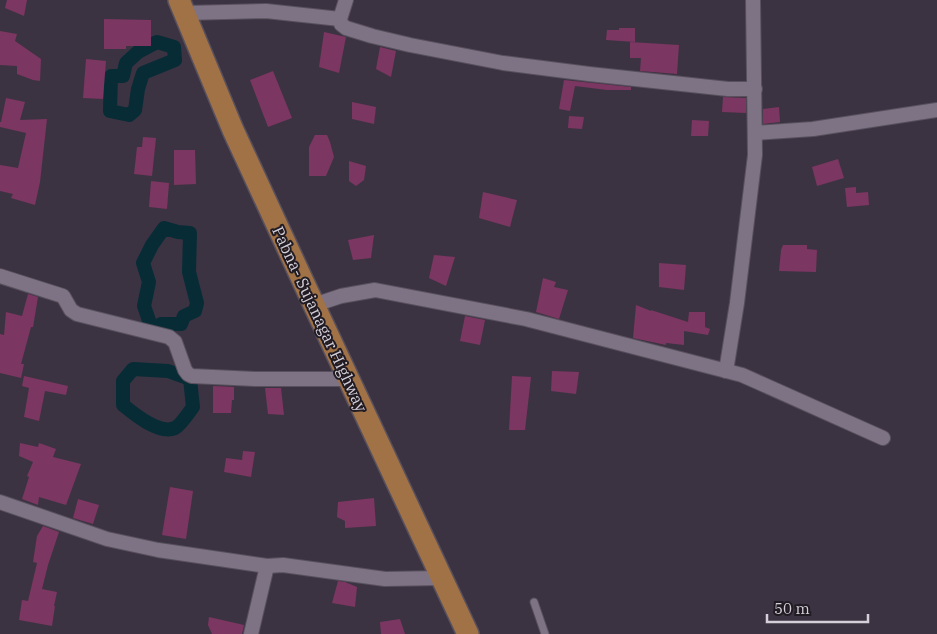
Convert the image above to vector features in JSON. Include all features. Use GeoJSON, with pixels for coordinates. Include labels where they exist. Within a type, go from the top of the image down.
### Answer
{"type":"FeatureCollection","features":[{"type":"Feature","properties":{"kind":"main road","name":"Pabna- Sujanagar Highway"},"geometry":{"type":"LineString","coordinates":[[182,6],[233,130],[468,634]]}},
{"type":"Feature","properties":{"kind":"street"},"geometry":{"type":"LineString","coordinates":[[346,0],[340,19],[341,24],[346,28],[410,45],[502,63],[589,74],[728,88],[755,88]]}},
{"type":"Feature","properties":{"kind":"street"},"geometry":{"type":"LineString","coordinates":[[726,371],[756,155],[753,0]]}},
{"type":"Feature","properties":{"kind":"street"},"geometry":{"type":"LineString","coordinates":[[182,6],[266,11],[340,19]]}},
{"type":"Feature","properties":{"kind":"street"},"geometry":{"type":"LineString","coordinates":[[756,133],[813,129],[937,110]]}},
{"type":"Feature","properties":{"kind":"street"},"geometry":{"type":"LineString","coordinates":[[0,276],[63,296],[71,310],[77,314],[169,337],[175,342],[185,370],[192,376],[254,379],[348,379]]}},
{"type":"Feature","properties":{"kind":"street"},"geometry":{"type":"LineString","coordinates":[[314,305],[341,296],[375,290],[526,319],[742,375],[883,438]]}},
{"type":"Feature","properties":{"kind":"street"},"geometry":{"type":"LineString","coordinates":[[0,502],[106,539],[158,550],[267,566],[283,565],[386,579],[442,578]]}},
{"type":"Feature","properties":{"kind":"street"},"geometry":{"type":"LineString","coordinates":[[251,634],[267,566]]}},
{"type":"Feature","properties":{"kind":"lane"},"geometry":{"type":"LineString","coordinates":[[534,602],[545,634]]}},
{"type":"Feature","properties":{"kind":"building"},"geometry":{"type":"Polygon","coordinates":[[[7,0],[27,0],[24,16],[5,8],[7,0]]]}},
{"type":"Feature","properties":{"kind":"building"},"geometry":{"type":"Polygon","coordinates":[[[104,19],[151,20],[151,46],[126,46],[126,49],[104,49],[104,19]]]}},
{"type":"Feature","properties":{"kind":"building"},"geometry":{"type":"Polygon","coordinates":[[[619,28],[635,28],[635,42],[606,40],[607,30],[619,30],[619,28]]]}},
{"type":"Feature","properties":{"kind":"building"},"geometry":{"type":"Polygon","coordinates":[[[0,31],[17,34],[15,41],[41,59],[40,81],[17,74],[17,66],[0,65],[0,31]]]}},
{"type":"Feature","properties":{"kind":"building"},"geometry":{"type":"Polygon","coordinates":[[[324,32],[346,37],[339,73],[319,67],[324,32]]]}},
{"type":"Feature","properties":{"kind":"building"},"geometry":{"type":"Polygon","coordinates":[[[630,42],[679,45],[677,74],[640,71],[641,58],[630,58],[630,42]]]}},
{"type":"Feature","properties":{"kind":"building"},"geometry":{"type":"Polygon","coordinates":[[[380,47],[396,51],[391,77],[376,69],[380,47]]]}},
{"type":"Feature","properties":{"kind":"building"},"geometry":{"type":"Polygon","coordinates":[[[86,59],[106,61],[103,99],[83,98],[86,59]]]}},
{"type":"Feature","properties":{"kind":"building"},"geometry":{"type":"Polygon","coordinates":[[[273,71],[292,118],[268,127],[250,80],[273,71]]]}},
{"type":"Feature","properties":{"kind":"building"},"geometry":{"type":"Polygon","coordinates":[[[564,80],[631,87],[631,90],[607,90],[575,86],[570,111],[559,109],[564,80]]]}},
{"type":"Feature","properties":{"kind":"building"},"geometry":{"type":"Polygon","coordinates":[[[723,97],[746,98],[746,113],[722,112],[723,97]]]}},
{"type":"Feature","properties":{"kind":"building"},"geometry":{"type":"Polygon","coordinates":[[[6,98],[25,102],[20,120],[47,119],[40,182],[35,205],[11,198],[13,194],[0,191],[0,165],[18,168],[26,133],[0,127],[6,98]]]}},
{"type":"Feature","properties":{"kind":"building"},"geometry":{"type":"Polygon","coordinates":[[[352,102],[376,107],[374,124],[352,119],[352,102]]]}},
{"type":"Feature","properties":{"kind":"building"},"geometry":{"type":"Polygon","coordinates":[[[779,107],[780,122],[763,124],[763,109],[779,107]]]}},
{"type":"Feature","properties":{"kind":"building"},"geometry":{"type":"Polygon","coordinates":[[[569,116],[584,117],[582,129],[568,128],[569,116]]]}},
{"type":"Feature","properties":{"kind":"building"},"geometry":{"type":"Polygon","coordinates":[[[692,120],[709,121],[708,136],[691,136],[692,120]]]}},
{"type":"Feature","properties":{"kind":"building"},"geometry":{"type":"Polygon","coordinates":[[[315,135],[327,135],[330,142],[334,157],[326,176],[309,176],[309,147],[315,135]]]}},
{"type":"Feature","properties":{"kind":"building"},"geometry":{"type":"Polygon","coordinates":[[[143,137],[156,138],[152,176],[134,174],[137,147],[142,147],[143,137]]]}},
{"type":"Feature","properties":{"kind":"building"},"geometry":{"type":"Polygon","coordinates":[[[174,150],[195,150],[196,184],[174,185],[174,150]]]}},
{"type":"Feature","properties":{"kind":"building"},"geometry":{"type":"Polygon","coordinates":[[[838,159],[844,178],[817,186],[812,167],[838,159]]]}},
{"type":"Feature","properties":{"kind":"building"},"geometry":{"type":"Polygon","coordinates":[[[349,161],[366,166],[364,180],[356,186],[349,181],[349,161]]]}},
{"type":"Feature","properties":{"kind":"building"},"geometry":{"type":"Polygon","coordinates":[[[151,181],[169,183],[167,209],[149,207],[151,181]]]}},
{"type":"Feature","properties":{"kind":"building"},"geometry":{"type":"Polygon","coordinates":[[[856,187],[856,193],[868,192],[869,205],[847,207],[845,188],[856,187]]]}},
{"type":"Feature","properties":{"kind":"building"},"geometry":{"type":"Polygon","coordinates":[[[483,192],[517,200],[510,227],[479,218],[483,192]]]}},
{"type":"Feature","properties":{"kind":"building"},"geometry":{"type":"Polygon","coordinates":[[[374,235],[371,258],[353,260],[348,240],[374,235]]]}},
{"type":"Feature","properties":{"kind":"building"},"geometry":{"type":"Polygon","coordinates":[[[783,245],[807,245],[807,249],[817,250],[816,272],[779,271],[783,245]]]}},
{"type":"Feature","properties":{"kind":"building"},"geometry":{"type":"Polygon","coordinates":[[[434,255],[455,257],[446,286],[429,278],[434,255]]]}},
{"type":"Feature","properties":{"kind":"building"},"geometry":{"type":"Polygon","coordinates":[[[659,263],[686,265],[684,290],[659,287],[659,263]]]}},
{"type":"Feature","properties":{"kind":"building"},"geometry":{"type":"Polygon","coordinates":[[[543,278],[556,282],[554,287],[568,290],[559,319],[536,312],[543,278]]]}},
{"type":"Feature","properties":{"kind":"building"},"geometry":{"type":"Polygon","coordinates":[[[28,294],[38,297],[33,327],[31,327],[21,364],[24,364],[21,378],[0,373],[0,334],[4,335],[6,312],[22,316],[28,294]]]}},
{"type":"Feature","properties":{"kind":"building"},"geometry":{"type":"Polygon","coordinates":[[[636,305],[688,322],[689,312],[705,312],[705,327],[710,329],[708,335],[684,331],[684,345],[666,343],[666,345],[633,338],[636,305]]]}},
{"type":"Feature","properties":{"kind":"building"},"geometry":{"type":"Polygon","coordinates":[[[465,316],[485,320],[480,345],[460,341],[465,316]]]}},
{"type":"Feature","properties":{"kind":"building"},"geometry":{"type":"Polygon","coordinates":[[[552,371],[579,372],[576,394],[551,391],[552,371]]]}},
{"type":"Feature","properties":{"kind":"building"},"geometry":{"type":"Polygon","coordinates":[[[24,376],[68,386],[66,395],[45,391],[39,421],[24,417],[29,388],[22,386],[24,376]]]}},
{"type":"Feature","properties":{"kind":"building"},"geometry":{"type":"Polygon","coordinates":[[[512,376],[531,377],[525,430],[509,430],[512,376]]]}},
{"type":"Feature","properties":{"kind":"building"},"geometry":{"type":"Polygon","coordinates":[[[213,386],[234,387],[231,413],[213,413],[213,386]]]}},
{"type":"Feature","properties":{"kind":"building"},"geometry":{"type":"Polygon","coordinates":[[[265,388],[281,388],[284,415],[268,414],[265,388]]]}},
{"type":"Feature","properties":{"kind":"building"},"geometry":{"type":"Polygon","coordinates":[[[20,443],[38,447],[39,443],[56,449],[53,457],[81,464],[66,505],[39,497],[38,505],[22,499],[29,477],[27,476],[33,462],[19,456],[20,443]]]}},
{"type":"Feature","properties":{"kind":"building"},"geometry":{"type":"Polygon","coordinates":[[[243,451],[255,452],[251,477],[224,472],[226,458],[242,460],[243,451]]]}},
{"type":"Feature","properties":{"kind":"building"},"geometry":{"type":"Polygon","coordinates":[[[170,487],[193,491],[186,539],[162,535],[170,487]]]}},
{"type":"Feature","properties":{"kind":"building"},"geometry":{"type":"Polygon","coordinates":[[[374,498],[376,526],[345,528],[345,521],[337,517],[338,502],[374,498]]]}},
{"type":"Feature","properties":{"kind":"building"},"geometry":{"type":"Polygon","coordinates":[[[78,499],[99,505],[93,524],[73,518],[78,499]]]}},
{"type":"Feature","properties":{"kind":"building"},"geometry":{"type":"Polygon","coordinates":[[[43,526],[59,532],[42,589],[57,592],[52,626],[19,620],[22,600],[28,601],[37,563],[33,562],[37,536],[43,526]]]}},
{"type":"Feature","properties":{"kind":"building"},"geometry":{"type":"Polygon","coordinates":[[[338,581],[357,587],[355,607],[332,603],[338,581]]]}},
{"type":"Feature","properties":{"kind":"building"},"geometry":{"type":"Polygon","coordinates":[[[209,617],[244,625],[242,634],[212,634],[208,625],[209,617]]]}},
{"type":"Feature","properties":{"kind":"building"},"geometry":{"type":"Polygon","coordinates":[[[400,619],[405,634],[381,634],[380,622],[400,619]]]}},
{"type":"Feature","properties":{"kind":"waterway"},"geometry":{"type":"LineString","coordinates":[[157,42],[174,47],[175,60],[143,73],[138,89],[135,110],[129,115],[110,111],[111,76],[123,76],[126,63],[138,52],[157,42]]}},
{"type":"Feature","properties":{"kind":"waterway"},"geometry":{"type":"LineString","coordinates":[[164,228],[190,233],[189,272],[197,303],[195,311],[184,316],[181,324],[161,324],[152,329],[144,306],[149,282],[143,263],[152,245],[164,228]]}},
{"type":"Feature","properties":{"kind":"waterway"},"geometry":{"type":"LineString","coordinates":[[133,369],[168,371],[190,379],[193,407],[175,428],[162,429],[154,426],[123,405],[123,381],[133,369]]}}]}
